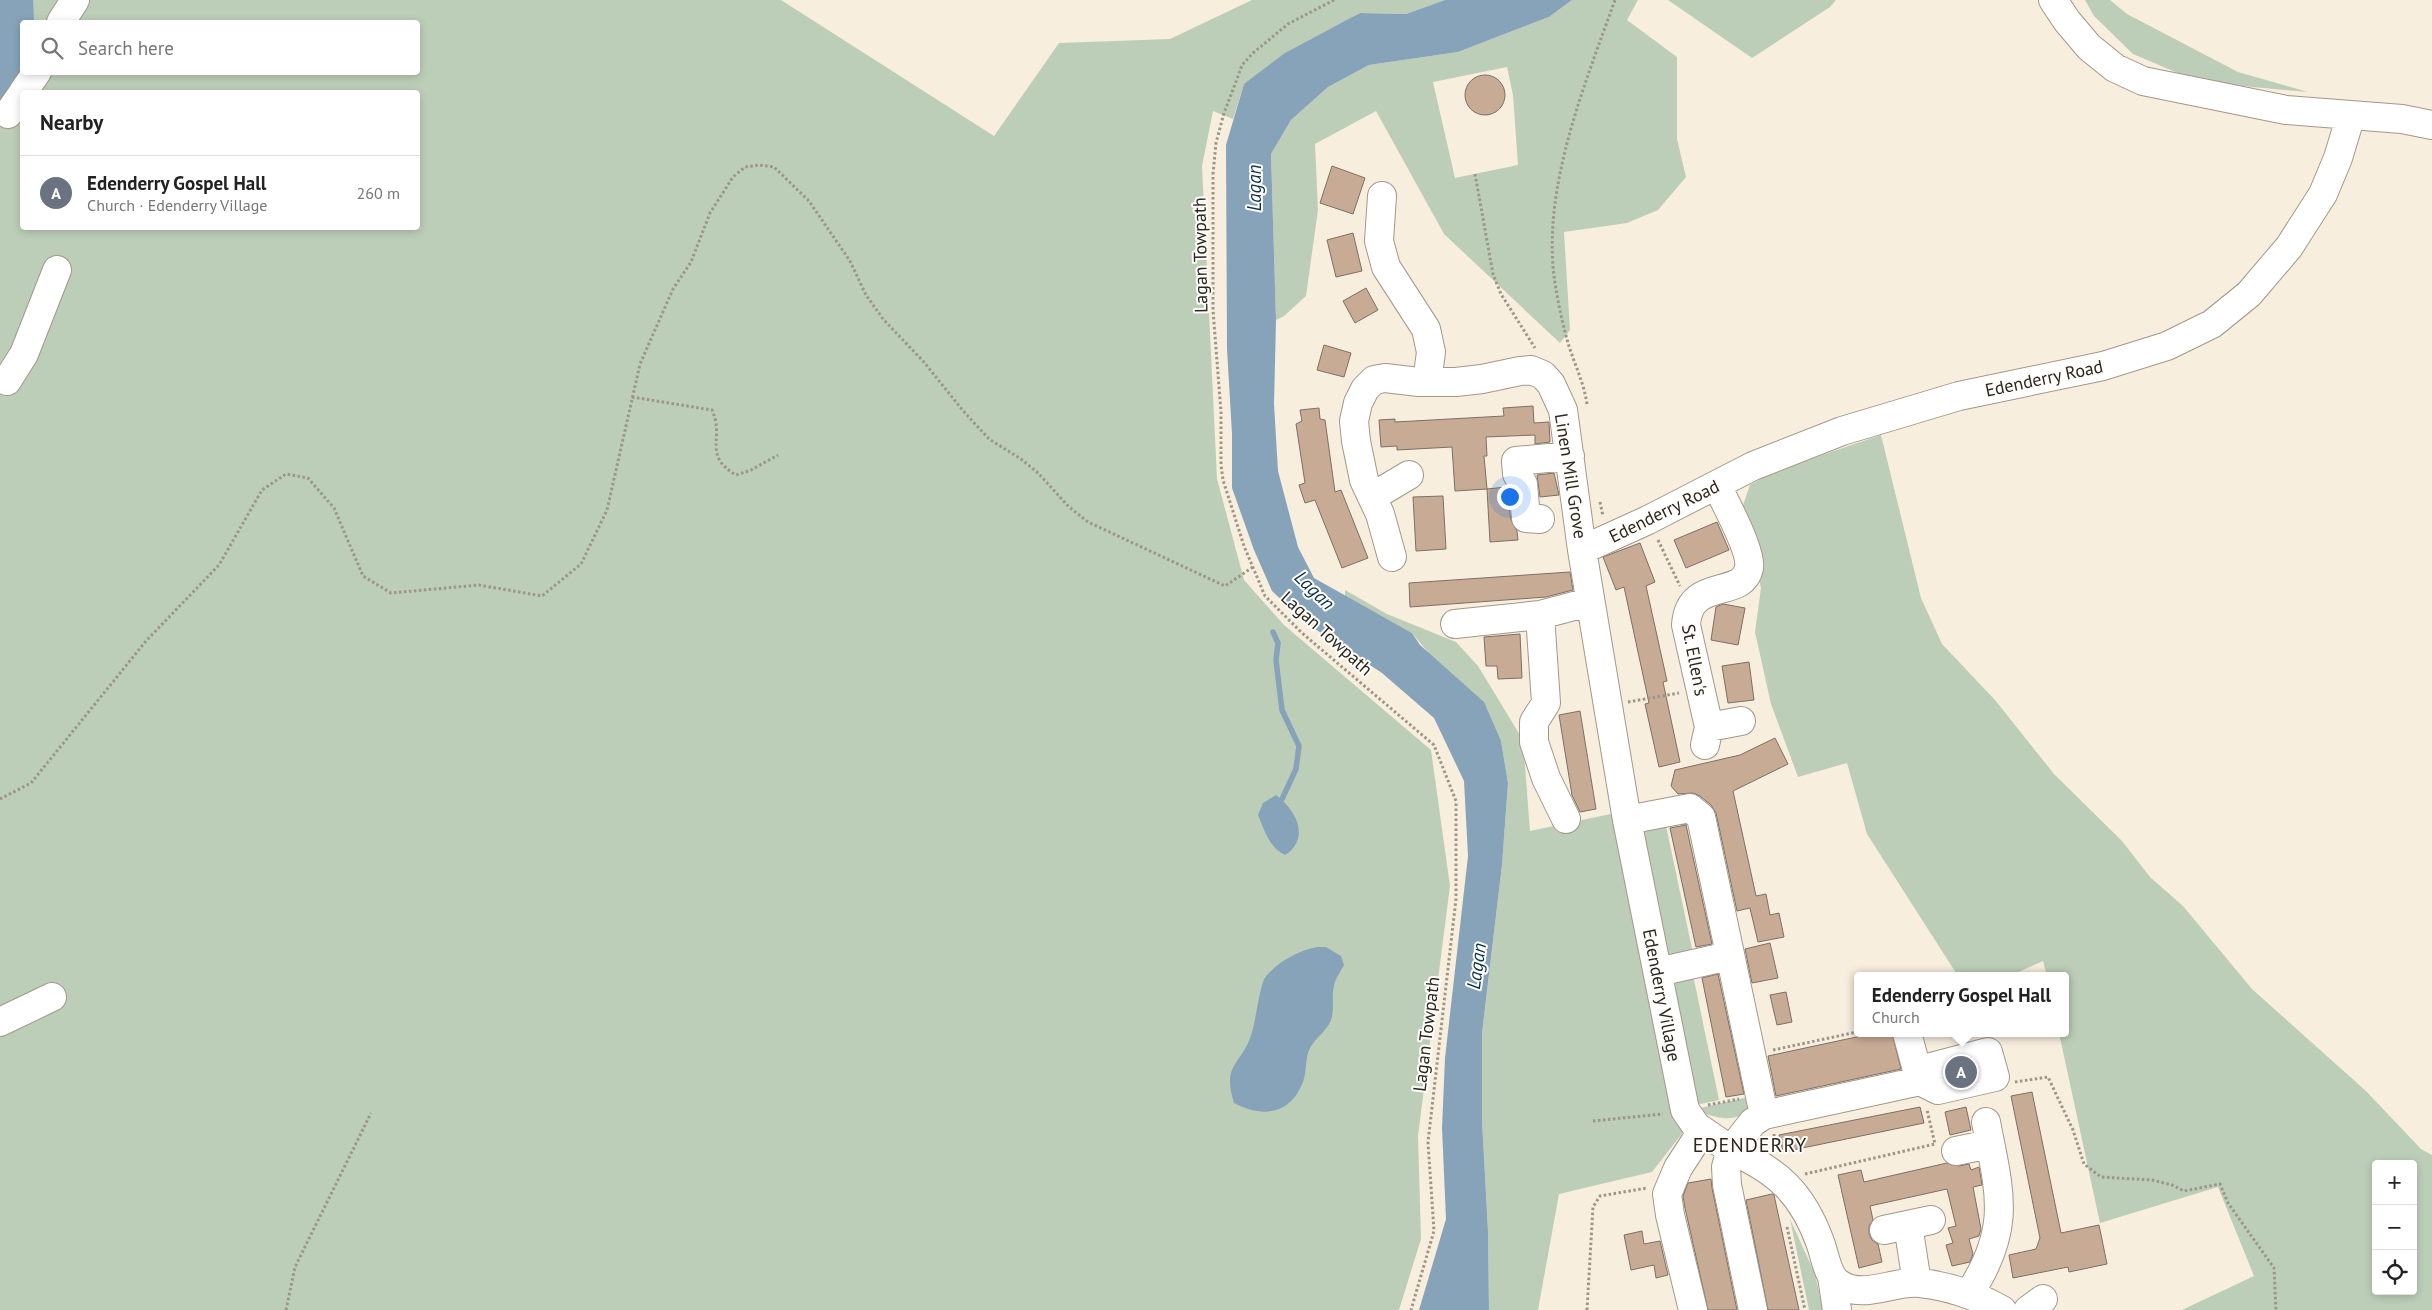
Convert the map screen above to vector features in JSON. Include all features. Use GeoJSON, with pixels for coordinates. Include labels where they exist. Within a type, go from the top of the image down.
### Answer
{"type":"FeatureCollection","features":[{"type":"Feature","properties":{"kind":"street"},"geometry":{"type":"LineString","coordinates":[[62,20],[74,0]]}},
{"type":"Feature","properties":{"kind":"street"},"geometry":{"type":"LineString","coordinates":[[2053,0],[2066,21],[2090,47],[2115,68],[2143,81],[2286,110],[2402,119],[2432,125]]}},
{"type":"Feature","properties":{"kind":"street"},"geometry":{"type":"LineString","coordinates":[[25,90],[36,75]]}},
{"type":"Feature","properties":{"kind":"street","name":"Edenderry Road"},"geometry":{"type":"LineString","coordinates":[[1582,550],[1648,520],[1753,466],[1868,423],[1958,396],[2103,366],[2168,346],[2212,324],[2249,294],[2289,247],[2323,194],[2338,158],[2352,115]]}},
{"type":"Feature","properties":{"kind":"street"},"geometry":{"type":"LineString","coordinates":[[1382,196],[1379,241],[1386,266],[1426,329],[1431,352],[1427,382]]}},
{"type":"Feature","properties":{"kind":"street"},"geometry":{"type":"LineString","coordinates":[[7,380],[24,354],[57,270]]}},
{"type":"Feature","properties":{"kind":"street"},"geometry":{"type":"LineString","coordinates":[[1392,557],[1380,514],[1364,480],[1356,441],[1354,421],[1358,403],[1364,389],[1374,380],[1386,378],[1427,382],[1482,379],[1532,370],[1543,374]]}},
{"type":"Feature","properties":{"kind":"street","name":"Linen Mill Grove"},"geometry":{"type":"LineString","coordinates":[[1543,374],[1551,384],[1563,410],[1582,550]]}},
{"type":"Feature","properties":{"kind":"street"},"geometry":{"type":"LineString","coordinates":[[1540,519],[1526,518],[1523,484],[1517,474],[1516,461],[1570,456]]}},
{"type":"Feature","properties":{"kind":"street"},"geometry":{"type":"LineString","coordinates":[[1372,497],[1409,475]]}},
{"type":"Feature","properties":{"kind":"street","name":"St. Ellen's"},"geometry":{"type":"LineString","coordinates":[[1717,486],[1747,552],[1749,568],[1745,576],[1737,584],[1706,592],[1690,607],[1686,625],[1707,736],[1741,721]]}},
{"type":"Feature","properties":{"kind":"street"},"geometry":{"type":"LineString","coordinates":[[1582,550],[1627,820],[1690,808],[1701,817],[1750,1055],[1765,1108]]}},
{"type":"Feature","properties":{"kind":"street"},"geometry":{"type":"LineString","coordinates":[[1455,624],[1540,615],[1589,602],[1592,610]]}},
{"type":"Feature","properties":{"kind":"street"},"geometry":{"type":"LineString","coordinates":[[1540,615],[1546,703],[1534,722],[1534,742],[1546,778],[1566,819]]}},
{"type":"Feature","properties":{"kind":"street","name":"Edenderry Village"},"geometry":{"type":"LineString","coordinates":[[1627,820],[1685,1110],[1702,1131],[1731,1150],[1774,1173],[1787,1184],[1816,1231],[1832,1277],[1837,1310]]}},
{"type":"Feature","properties":{"kind":"street"},"geometry":{"type":"LineString","coordinates":[[1658,972],[1730,956]]}},
{"type":"Feature","properties":{"kind":"street"},"geometry":{"type":"LineString","coordinates":[[0,1022],[52,997]]}},
{"type":"Feature","properties":{"kind":"street"},"geometry":{"type":"LineString","coordinates":[[1753,1310],[1727,1186],[1726,1168],[1731,1150],[1765,1108],[1920,1081],[1908,1037]]}},
{"type":"Feature","properties":{"kind":"street"},"geometry":{"type":"LineString","coordinates":[[1693,1310],[1670,1215],[1668,1194],[1670,1184],[1702,1131]]}},
{"type":"Feature","properties":{"kind":"street"},"geometry":{"type":"LineString","coordinates":[[1956,1151],[1988,1133],[2000,1203],[2000,1222],[1991,1256],[1969,1294]]}},
{"type":"Feature","properties":{"kind":"street"},"geometry":{"type":"LineString","coordinates":[[1908,1225],[1917,1283]]}},
{"type":"Feature","properties":{"kind":"street"},"geometry":{"type":"LineString","coordinates":[[1832,1277],[1838,1283],[1855,1291],[1917,1283],[1969,1294],[2002,1310]]}},
{"type":"Feature","properties":{"kind":"path","name":"Lagan Towpath"},"geometry":{"type":"LineString","coordinates":[[1334,0],[1288,24],[1253,53],[1242,65],[1224,113],[1216,143],[1213,174],[1213,310],[1221,405],[1221,465],[1229,500],[1253,567],[1266,596],[1302,633],[1434,745],[1456,801],[1456,899],[1428,1142],[1434,1232],[1411,1310]]}},
{"type":"Feature","properties":{"kind":"path"},"geometry":{"type":"LineString","coordinates":[[1588,412],[1585,394],[1568,342],[1554,275],[1554,215],[1564,151],[1615,0]]}},
{"type":"Feature","properties":{"kind":"path"},"geometry":{"type":"LineString","coordinates":[[0,799],[31,784],[146,641],[219,565],[262,490],[286,474],[308,478],[334,508],[363,576],[391,593],[479,585],[542,596],[581,564],[607,510],[640,364],[673,289],[691,262],[710,214],[733,177],[746,167],[759,165],[774,167],[809,201],[850,261],[866,294],[883,319],[923,361],[965,413],[989,439],[1033,468],[1069,507],[1088,522],[1225,586],[1253,567]]}},
{"type":"Feature","properties":{"kind":"path"},"geometry":{"type":"LineString","coordinates":[[1475,174],[1493,274],[1502,294],[1536,349],[1543,374]]}},
{"type":"Feature","properties":{"kind":"path"},"geometry":{"type":"LineString","coordinates":[[632,397],[712,410],[716,419],[716,455],[724,468],[736,475],[751,470],[778,455]]}},
{"type":"Feature","properties":{"kind":"path"},"geometry":{"type":"LineString","coordinates":[[1599,493],[1608,538]]}},
{"type":"Feature","properties":{"kind":"path"},"geometry":{"type":"LineString","coordinates":[[1648,520],[1690,607]]}},
{"type":"Feature","properties":{"kind":"path"},"geometry":{"type":"LineString","coordinates":[[1608,706],[1699,689]]}},
{"type":"Feature","properties":{"kind":"path"},"geometry":{"type":"LineString","coordinates":[[1750,1055],[1854,1033]]}},
{"type":"Feature","properties":{"kind":"path"},"geometry":{"type":"LineString","coordinates":[[2008,1084],[2031,1078],[2048,1077],[2073,1130],[2084,1164],[2101,1177],[2152,1180],[2172,1185],[2184,1191],[2220,1184],[2228,1203],[2274,1268],[2276,1310]]}},
{"type":"Feature","properties":{"kind":"path"},"geometry":{"type":"LineString","coordinates":[[1802,1174],[1935,1144],[1920,1081]]}},
{"type":"Feature","properties":{"kind":"path"},"geometry":{"type":"LineString","coordinates":[[1593,1121],[1673,1114],[1685,1110],[1765,1108],[1776,1153]]}},
{"type":"Feature","properties":{"kind":"path"},"geometry":{"type":"LineString","coordinates":[[286,1310],[295,1267],[371,1113]]}},
{"type":"Feature","properties":{"kind":"path"},"geometry":{"type":"LineString","coordinates":[[1587,1310],[1593,1208],[1600,1196],[1670,1184]]}},
{"type":"Feature","properties":{"kind":"path"},"geometry":{"type":"LineString","coordinates":[[1784,1217],[1805,1310]]}},
{"type":"Feature","properties":{"kind":"green space"},"geometry":{"type":"Polygon","coordinates":[[[0,0],[781,0],[994,136],[1059,43],[1170,39],[1252,0],[1445,0],[1406,14],[1360,13],[1244,84],[1233,119],[1213,111],[1202,166],[1217,479],[1244,580],[1284,625],[1431,750],[1450,886],[1418,1136],[1421,1239],[1399,1310],[0,1310],[0,0]]]}},
{"type":"Feature","properties":{"kind":"green space"},"geometry":{"type":"Polygon","coordinates":[[[1572,0],[1638,0],[1627,20],[1677,57],[1677,139],[1686,177],[1658,210],[1627,223],[1564,232],[1570,330],[1560,343],[1444,234],[1376,111],[1315,144],[1318,210],[1306,296],[1284,316],[1276,320],[1271,154],[1291,120],[1328,87],[1369,65],[1458,52],[1549,17],[1572,0]],[[1507,67],[1433,82],[1455,178],[1518,165],[1513,95],[1507,67]]]}},
{"type":"Feature","properties":{"kind":"green space"},"geometry":{"type":"Polygon","coordinates":[[[1668,0],[1836,0],[1830,7],[1752,58],[1668,0]]]}},
{"type":"Feature","properties":{"kind":"green space"},"geometry":{"type":"Polygon","coordinates":[[[2085,0],[2110,0],[2127,14],[2238,72],[2308,92],[2199,82],[2133,54],[2094,16],[2085,0]]]}},
{"type":"Feature","properties":{"kind":"green space"},"geometry":{"type":"Polygon","coordinates":[[[1881,435],[1921,598],[1942,644],[1995,700],[2054,774],[2122,841],[2150,877],[2183,906],[2252,989],[2366,1091],[2421,1149],[2432,1155],[2432,1310],[2182,1310],[2254,1276],[2218,1187],[2100,1223],[2060,1037],[2069,1037],[2069,972],[2046,972],[2043,961],[2019,972],[1955,972],[1867,834],[1847,763],[1798,777],[1771,704],[1755,632],[1761,588],[1742,508],[1750,485],[1775,471],[1881,435]]]}},
{"type":"Feature","properties":{"kind":"green space"},"geometry":{"type":"Polygon","coordinates":[[[1345,590],[1387,614],[1456,642],[1478,666],[1523,740],[1530,831],[1620,812],[1684,1131],[1652,1172],[1559,1194],[1538,1310],[1489,1310],[1488,1231],[1482,1120],[1482,1033],[1502,865],[1508,783],[1501,741],[1412,633],[1345,596],[1345,590]]]}},
{"type":"Feature","properties":{"kind":"green space"},"geometry":{"type":"Polygon","coordinates":[[[1665,821],[1694,958],[1669,965],[1638,827],[1665,821]]]}},
{"type":"Feature","properties":{"kind":"green space"},"geometry":{"type":"Polygon","coordinates":[[[1692,970],[1719,1100],[1696,1105],[1668,976],[1692,970]]]}},
{"type":"Feature","properties":{"kind":"green space"},"geometry":{"type":"Polygon","coordinates":[[[1753,1096],[1757,1106],[1736,1117],[1724,1118],[1701,1113],[1700,1108],[1753,1096]]]}},
{"type":"Feature","properties":{"kind":"green space"},"geometry":{"type":"Polygon","coordinates":[[[1790,1219],[1815,1274],[1823,1310],[1809,1310],[1790,1219]]]}},
{"type":"Feature","properties":{"kind":"water"},"geometry":{"type":"Polygon","coordinates":[[[0,0],[33,0],[34,20],[20,20],[21,75],[5,125],[0,126],[0,0]]]}},
{"type":"Feature","properties":{"kind":"water","name":"Lagan"},"geometry":{"type":"Polygon","coordinates":[[[1445,0],[1572,0],[1549,17],[1458,52],[1369,65],[1328,87],[1291,120],[1271,154],[1276,320],[1274,404],[1278,471],[1298,547],[1314,578],[1412,633],[1420,645],[1484,702],[1501,741],[1508,783],[1502,865],[1482,1033],[1482,1120],[1488,1231],[1489,1310],[1419,1310],[1446,1219],[1442,1128],[1445,1058],[1468,856],[1464,781],[1434,718],[1382,673],[1306,623],[1272,591],[1254,550],[1232,488],[1232,434],[1227,349],[1226,145],[1244,84],[1285,53],[1360,13],[1406,14],[1445,0]]]}},
{"type":"Feature","properties":{"kind":"water"},"geometry":{"type":"Polygon","coordinates":[[[1276,795],[1290,808],[1298,824],[1297,841],[1293,848],[1285,855],[1271,843],[1258,815],[1263,803],[1276,795]]]}},
{"type":"Feature","properties":{"kind":"water"},"geometry":{"type":"Polygon","coordinates":[[[1326,947],[1341,956],[1344,965],[1335,983],[1331,1020],[1327,1028],[1310,1048],[1303,1082],[1291,1101],[1283,1107],[1274,1110],[1265,1112],[1255,1111],[1234,1103],[1230,1079],[1232,1071],[1244,1051],[1252,1032],[1264,979],[1275,967],[1288,958],[1302,951],[1326,947]]]}},
{"type":"Feature","properties":{"kind":"building"},"geometry":{"type":"Polygon","coordinates":[[[1489,75],[1496,78],[1502,84],[1505,95],[1504,103],[1496,112],[1489,115],[1481,115],[1474,112],[1466,103],[1465,91],[1468,84],[1477,76],[1489,75]]]}},
{"type":"Feature","properties":{"kind":"building"},"geometry":{"type":"Polygon","coordinates":[[[1332,166],[1365,178],[1353,214],[1320,203],[1332,166]]]}},
{"type":"Feature","properties":{"kind":"building"},"geometry":{"type":"Polygon","coordinates":[[[1353,233],[1362,271],[1336,277],[1327,240],[1353,233]]]}},
{"type":"Feature","properties":{"kind":"building"},"geometry":{"type":"Polygon","coordinates":[[[1366,288],[1378,310],[1355,323],[1343,301],[1366,288]]]}},
{"type":"Feature","properties":{"kind":"building"},"geometry":{"type":"Polygon","coordinates":[[[1324,345],[1351,353],[1344,377],[1317,370],[1324,345]]]}},
{"type":"Feature","properties":{"kind":"building"},"geometry":{"type":"Polygon","coordinates":[[[1533,406],[1534,423],[1549,422],[1550,442],[1535,444],[1535,435],[1486,437],[1487,456],[1484,456],[1487,489],[1455,491],[1452,447],[1397,450],[1397,446],[1381,447],[1379,420],[1395,419],[1395,422],[1504,416],[1503,408],[1533,406]]]}},
{"type":"Feature","properties":{"kind":"building"},"geometry":{"type":"Polygon","coordinates":[[[1319,408],[1320,419],[1325,420],[1335,492],[1341,490],[1368,558],[1342,568],[1315,500],[1305,503],[1299,485],[1305,483],[1296,424],[1302,421],[1300,410],[1319,408]]]}},
{"type":"Feature","properties":{"kind":"building"},"geometry":{"type":"Polygon","coordinates":[[[1554,473],[1559,495],[1540,497],[1537,475],[1554,473]]]}},
{"type":"Feature","properties":{"kind":"building"},"geometry":{"type":"Polygon","coordinates":[[[1506,487],[1511,520],[1517,531],[1518,540],[1490,542],[1487,489],[1506,487]]]}},
{"type":"Feature","properties":{"kind":"building"},"geometry":{"type":"Polygon","coordinates":[[[1443,496],[1446,549],[1416,551],[1413,497],[1443,496]]]}},
{"type":"Feature","properties":{"kind":"building"},"geometry":{"type":"Polygon","coordinates":[[[1717,522],[1729,550],[1686,568],[1674,540],[1717,522]]]}},
{"type":"Feature","properties":{"kind":"building"},"geometry":{"type":"Polygon","coordinates":[[[1640,543],[1655,582],[1646,586],[1667,681],[1663,682],[1680,762],[1659,767],[1645,704],[1649,703],[1624,587],[1616,590],[1603,557],[1640,543]]]}},
{"type":"Feature","properties":{"kind":"building"},"geometry":{"type":"Polygon","coordinates":[[[1570,572],[1573,590],[1546,597],[1410,607],[1409,583],[1570,572]]]}},
{"type":"Feature","properties":{"kind":"building"},"geometry":{"type":"Polygon","coordinates":[[[1723,604],[1745,608],[1738,645],[1711,640],[1716,607],[1723,604]]]}},
{"type":"Feature","properties":{"kind":"building"},"geometry":{"type":"Polygon","coordinates":[[[1520,634],[1522,678],[1498,679],[1497,666],[1486,666],[1484,637],[1520,634]]]}},
{"type":"Feature","properties":{"kind":"building"},"geometry":{"type":"Polygon","coordinates":[[[1749,662],[1754,700],[1728,703],[1722,666],[1749,662]]]}},
{"type":"Feature","properties":{"kind":"building"},"geometry":{"type":"Polygon","coordinates":[[[1580,711],[1596,809],[1580,812],[1572,795],[1559,715],[1580,711]]]}},
{"type":"Feature","properties":{"kind":"building"},"geometry":{"type":"Polygon","coordinates":[[[1775,738],[1788,764],[1733,791],[1756,896],[1766,894],[1770,915],[1779,913],[1784,937],[1758,942],[1750,908],[1737,911],[1716,813],[1711,805],[1700,796],[1693,793],[1678,794],[1671,786],[1675,770],[1740,755],[1775,738]]]}},
{"type":"Feature","properties":{"kind":"building"},"geometry":{"type":"Polygon","coordinates":[[[1686,825],[1712,944],[1696,947],[1670,828],[1686,825]]]}},
{"type":"Feature","properties":{"kind":"building"},"geometry":{"type":"Polygon","coordinates":[[[1770,943],[1778,978],[1752,983],[1745,949],[1770,943]]]}},
{"type":"Feature","properties":{"kind":"building"},"geometry":{"type":"Polygon","coordinates":[[[1718,974],[1744,1094],[1726,1097],[1702,978],[1718,974]]]}},
{"type":"Feature","properties":{"kind":"building"},"geometry":{"type":"Polygon","coordinates":[[[1786,992],[1792,1022],[1777,1025],[1770,995],[1786,992]]]}},
{"type":"Feature","properties":{"kind":"building"},"geometry":{"type":"Polygon","coordinates":[[[1856,1037],[1893,1037],[1901,1069],[1776,1096],[1768,1056],[1856,1037]]]}},
{"type":"Feature","properties":{"kind":"building"},"geometry":{"type":"Polygon","coordinates":[[[2032,1092],[2061,1233],[2099,1225],[2107,1264],[2069,1272],[2068,1267],[2013,1278],[2009,1255],[2036,1249],[2040,1238],[2011,1096],[2032,1092]]]}},
{"type":"Feature","properties":{"kind":"building"},"geometry":{"type":"Polygon","coordinates":[[[1920,1107],[1924,1123],[1783,1152],[1779,1135],[1920,1107]]]}},
{"type":"Feature","properties":{"kind":"building"},"geometry":{"type":"Polygon","coordinates":[[[1966,1107],[1971,1130],[1950,1135],[1945,1112],[1966,1107]]]}},
{"type":"Feature","properties":{"kind":"building"},"geometry":{"type":"Polygon","coordinates":[[[1947,1163],[1959,1166],[1969,1164],[1971,1170],[1979,1167],[1982,1185],[1973,1187],[1981,1229],[1979,1236],[1969,1239],[1973,1254],[1970,1262],[1952,1266],[1946,1245],[1953,1243],[1948,1228],[1956,1226],[1947,1189],[1870,1206],[1873,1220],[1869,1226],[1869,1234],[1872,1240],[1878,1244],[1882,1262],[1859,1268],[1838,1175],[1861,1170],[1864,1182],[1947,1163]]]}},
{"type":"Feature","properties":{"kind":"building"},"geometry":{"type":"Polygon","coordinates":[[[1711,1179],[1737,1310],[1708,1310],[1685,1208],[1683,1196],[1688,1183],[1711,1179]]]}},
{"type":"Feature","properties":{"kind":"building"},"geometry":{"type":"Polygon","coordinates":[[[1774,1195],[1799,1310],[1768,1310],[1746,1200],[1774,1195]]]}},
{"type":"Feature","properties":{"kind":"building"},"geometry":{"type":"Polygon","coordinates":[[[1642,1231],[1644,1244],[1660,1241],[1668,1275],[1656,1278],[1654,1265],[1631,1270],[1624,1235],[1642,1231]]]}},
{"type":"Feature","properties":{"kind":"waterway"},"geometry":{"type":"LineString","coordinates":[[1273,632],[1278,643],[1276,660],[1282,710],[1299,746],[1296,769],[1282,799]]}},
{"type":"Feature","properties":{"kind":"place","name":"Edenderry Gospel Hall"},"geometry":{"type":"Point","coordinates":[1961,1072]}},
{"type":"Feature","properties":{"kind":"district","name":"EDENDERRY"},"geometry":{"type":"Point","coordinates":[1750,1145]}}]}
